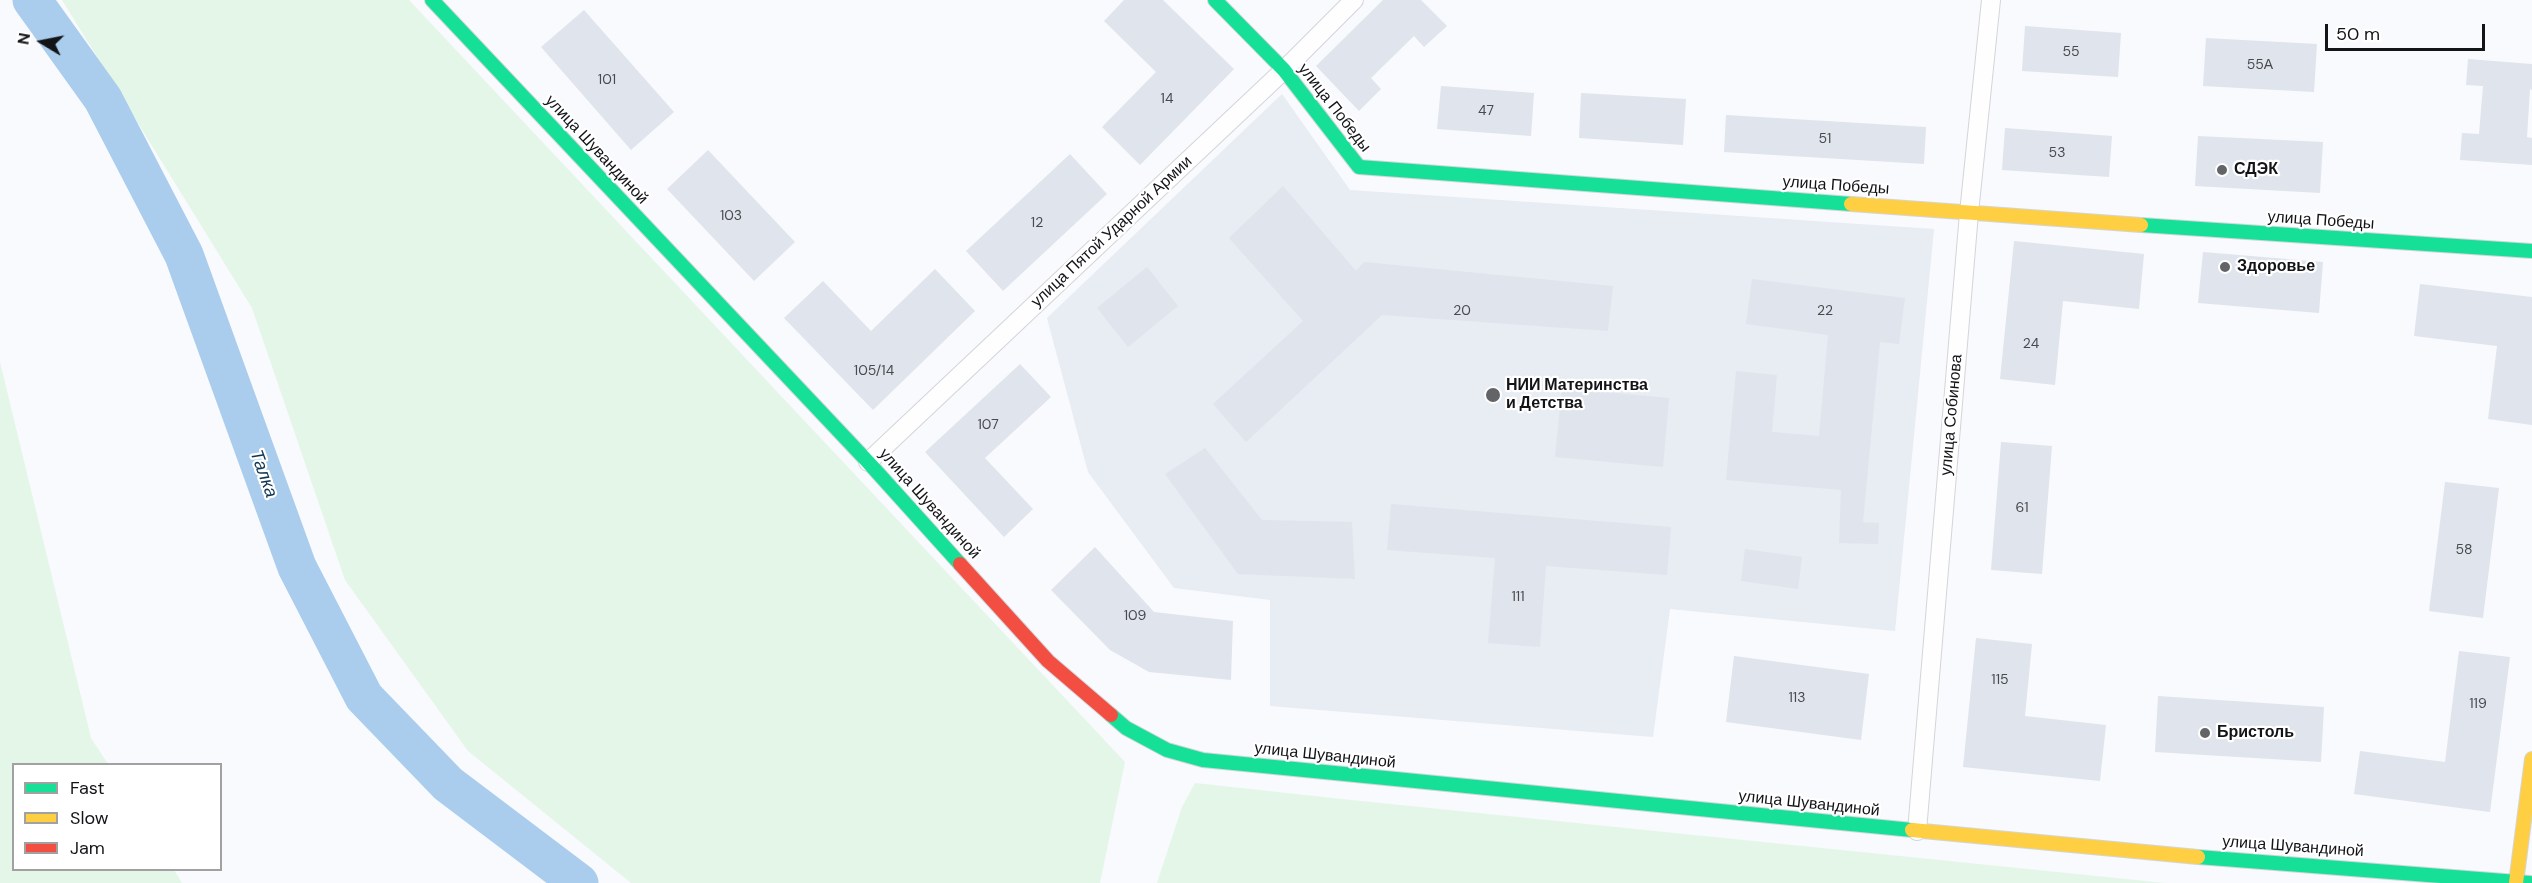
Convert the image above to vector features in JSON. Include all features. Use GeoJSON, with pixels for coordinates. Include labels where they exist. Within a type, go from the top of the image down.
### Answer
{"type":"FeatureCollection","features":[{"type":"Feature","properties":{"kind":"street","name":"улица Шувандиной"},"geometry":{"type":"LineString","coordinates":[[432,0],[868,462],[1048,661],[1126,728],[1167,750],[1203,760],[2129,852],[2521,882]]}},
{"type":"Feature","properties":{"kind":"street","name":"улица Победы"},"geometry":{"type":"LineString","coordinates":[[1215,0],[1284,70],[1359,167],[1969,213],[2532,251]]}},
{"type":"Feature","properties":{"kind":"street","name":"улица Пятой Ударной Армии"},"geometry":{"type":"LineString","coordinates":[[868,462],[1284,70],[1354,0]]}},
{"type":"Feature","properties":{"kind":"street","name":"улица Собинова"},"geometry":{"type":"LineString","coordinates":[[1917,831],[1969,213],[1991,0]]}},
{"type":"Feature","properties":{"kind":"street"},"geometry":{"type":"LineString","coordinates":[[2521,882],[2532,759]]}},
{"type":"Feature","properties":{"kind":"shaded area","name":"НИИ Материнства и Детства"},"geometry":{"type":"Polygon","coordinates":[[[1282,94],[1350,190],[1934,229],[1895,631],[1670,609],[1653,737],[1270,706],[1270,600],[1174,588],[1088,472],[1047,318],[1282,94]]]}},
{"type":"Feature","properties":{"kind":"green space"},"geometry":{"type":"Polygon","coordinates":[[[62,0],[409,0],[1125,762],[1100,883],[631,883],[468,751],[345,580],[252,308],[62,0]]]}},
{"type":"Feature","properties":{"kind":"green space"},"geometry":{"type":"Polygon","coordinates":[[[0,362],[91,738],[107,763],[12,763],[12,871],[175,871],[182,883],[0,883],[0,362]]]}},
{"type":"Feature","properties":{"kind":"green space"},"geometry":{"type":"Polygon","coordinates":[[[1195,783],[2165,883],[1157,883],[1182,807],[1195,783]]]}},
{"type":"Feature","properties":{"kind":"building"},"geometry":{"type":"Polygon","coordinates":[[[1124,0],[1163,0],[1234,69],[1140,165],[1102,127],[1156,72],[1104,21],[1124,0]]]}},
{"type":"Feature","properties":{"kind":"building"},"geometry":{"type":"Polygon","coordinates":[[[1383,0],[1421,0],[1447,26],[1424,47],[1414,36],[1371,78],[1381,89],[1359,111],[1316,66],[1383,0]]]}},
{"type":"Feature","properties":{"kind":"building"},"geometry":{"type":"Polygon","coordinates":[[[584,10],[674,112],[631,150],[541,47],[584,10]]]}},
{"type":"Feature","properties":{"kind":"building"},"geometry":{"type":"Polygon","coordinates":[[[2025,26],[2121,33],[2118,77],[2022,71],[2025,26]]]}},
{"type":"Feature","properties":{"kind":"building"},"geometry":{"type":"Polygon","coordinates":[[[2206,38],[2317,44],[2314,92],[2203,86],[2206,38]]]}},
{"type":"Feature","properties":{"kind":"building"},"geometry":{"type":"Polygon","coordinates":[[[2468,59],[2532,64],[2527,137],[2532,138],[2532,165],[2460,160],[2462,133],[2479,134],[2483,86],[2466,85],[2468,59]]]}},
{"type":"Feature","properties":{"kind":"building"},"geometry":{"type":"Polygon","coordinates":[[[1441,86],[1534,93],[1531,136],[1437,129],[1441,86]]]}},
{"type":"Feature","properties":{"kind":"building"},"geometry":{"type":"Polygon","coordinates":[[[1581,93],[1686,99],[1683,145],[1579,138],[1581,93]]]}},
{"type":"Feature","properties":{"kind":"building"},"geometry":{"type":"Polygon","coordinates":[[[1726,115],[1926,127],[1924,164],[1724,152],[1726,115]]]}},
{"type":"Feature","properties":{"kind":"building"},"geometry":{"type":"Polygon","coordinates":[[[2005,128],[2112,136],[2109,177],[2002,170],[2005,128]]]}},
{"type":"Feature","properties":{"kind":"building"},"geometry":{"type":"Polygon","coordinates":[[[2198,136],[2323,142],[2320,193],[2195,186],[2198,136]]]}},
{"type":"Feature","properties":{"kind":"building"},"geometry":{"type":"Polygon","coordinates":[[[708,150],[795,242],[754,281],[667,189],[708,150]]]}},
{"type":"Feature","properties":{"kind":"building"},"geometry":{"type":"Polygon","coordinates":[[[1070,154],[1107,194],[1003,291],[966,251],[1070,154]]]}},
{"type":"Feature","properties":{"kind":"building"},"geometry":{"type":"Polygon","coordinates":[[[1283,186],[1356,271],[1364,262],[1613,286],[1608,331],[1382,315],[1246,442],[1213,404],[1303,321],[1229,238],[1283,186]]]}},
{"type":"Feature","properties":{"kind":"building"},"geometry":{"type":"Polygon","coordinates":[[[2014,241],[2144,254],[2139,309],[2063,301],[2055,385],[2000,379],[2014,241]]]}},
{"type":"Feature","properties":{"kind":"building"},"geometry":{"type":"Polygon","coordinates":[[[2203,252],[2323,262],[2319,313],[2198,303],[2203,252]]]}},
{"type":"Feature","properties":{"kind":"building"},"geometry":{"type":"Polygon","coordinates":[[[1147,267],[1178,306],[1128,347],[1097,308],[1147,267]]]}},
{"type":"Feature","properties":{"kind":"building"},"geometry":{"type":"Polygon","coordinates":[[[935,269],[975,311],[873,410],[784,318],[823,281],[871,331],[935,269]]]}},
{"type":"Feature","properties":{"kind":"building"},"geometry":{"type":"Polygon","coordinates":[[[1752,279],[1905,298],[1899,344],[1880,342],[1863,522],[1879,523],[1878,544],[1839,543],[1841,490],[1726,480],[1736,371],[1777,375],[1772,432],[1819,436],[1828,335],[1746,324],[1752,279]]]}},
{"type":"Feature","properties":{"kind":"building"},"geometry":{"type":"Polygon","coordinates":[[[2420,284],[2532,297],[2532,425],[2488,419],[2497,346],[2414,336],[2420,284]]]}},
{"type":"Feature","properties":{"kind":"building"},"geometry":{"type":"Polygon","coordinates":[[[1020,364],[1051,397],[985,458],[1033,509],[1004,537],[925,452],[1020,364]]]}},
{"type":"Feature","properties":{"kind":"building"},"geometry":{"type":"Polygon","coordinates":[[[1562,388],[1669,398],[1663,467],[1555,457],[1562,388]]]}},
{"type":"Feature","properties":{"kind":"building"},"geometry":{"type":"Polygon","coordinates":[[[2001,442],[2052,446],[2042,574],[1991,570],[2001,442]]]}},
{"type":"Feature","properties":{"kind":"building"},"geometry":{"type":"Polygon","coordinates":[[[1205,448],[1262,520],[1352,522],[1355,579],[1238,574],[1165,474],[1205,448]]]}},
{"type":"Feature","properties":{"kind":"building"},"geometry":{"type":"Polygon","coordinates":[[[2445,482],[2499,488],[2483,618],[2429,611],[2445,482]]]}},
{"type":"Feature","properties":{"kind":"building"},"geometry":{"type":"Polygon","coordinates":[[[1391,504],[1671,527],[1667,575],[1546,566],[1540,647],[1488,643],[1495,558],[1387,550],[1391,504]]]}},
{"type":"Feature","properties":{"kind":"building"},"geometry":{"type":"Polygon","coordinates":[[[1095,547],[1154,612],[1233,621],[1231,680],[1149,672],[1110,650],[1051,590],[1095,547]]]}},
{"type":"Feature","properties":{"kind":"building"},"geometry":{"type":"Polygon","coordinates":[[[1745,549],[1802,557],[1798,589],[1741,581],[1745,549]]]}},
{"type":"Feature","properties":{"kind":"building"},"geometry":{"type":"Polygon","coordinates":[[[1976,638],[2032,644],[2025,716],[2106,725],[2100,781],[1963,767],[1976,638]]]}},
{"type":"Feature","properties":{"kind":"building"},"geometry":{"type":"Polygon","coordinates":[[[2459,651],[2510,657],[2490,812],[2354,794],[2360,751],[2445,762],[2459,651]]]}},
{"type":"Feature","properties":{"kind":"building"},"geometry":{"type":"Polygon","coordinates":[[[1734,656],[1869,674],[1861,740],[1726,722],[1734,656]]]}},
{"type":"Feature","properties":{"kind":"building"},"geometry":{"type":"Polygon","coordinates":[[[2158,696],[2324,707],[2321,762],[2155,752],[2158,696]]]}},
{"type":"Feature","properties":{"kind":"waterway","name":"Талка"},"geometry":{"type":"LineString","coordinates":[[32,0],[103,99],[184,255],[297,567],[364,697],[448,784],[579,883]]}},
{"type":"Feature","properties":{"kind":"traffic: fast"},"geometry":{"type":"LineString","coordinates":[[432,0],[868,462],[960,564]]}},
{"type":"Feature","properties":{"kind":"traffic: fast"},"geometry":{"type":"LineString","coordinates":[[1215,0],[1284,70],[1359,167],[1851,204]]}},
{"type":"Feature","properties":{"kind":"traffic: fast"},"geometry":{"type":"LineString","coordinates":[[2141,225],[2532,251]]}},
{"type":"Feature","properties":{"kind":"traffic: fast"},"geometry":{"type":"LineString","coordinates":[[1111,715],[1126,728],[1167,750],[1203,760],[1912,830]]}},
{"type":"Feature","properties":{"kind":"traffic: fast"},"geometry":{"type":"LineString","coordinates":[[2198,857],[2530,883]]}},
{"type":"Feature","properties":{"kind":"traffic: slow"},"geometry":{"type":"LineString","coordinates":[[1851,204],[2141,225]]}},
{"type":"Feature","properties":{"kind":"traffic: slow"},"geometry":{"type":"LineString","coordinates":[[2516,883],[2532,759]]}},
{"type":"Feature","properties":{"kind":"traffic: slow"},"geometry":{"type":"LineString","coordinates":[[1912,830],[2198,857]]}},
{"type":"Feature","properties":{"kind":"traffic: jam"},"geometry":{"type":"LineString","coordinates":[[960,564],[1048,661],[1111,715]]}},
{"type":"Feature","properties":{"kind":"place","name":"СДЭК"},"geometry":{"type":"Point","coordinates":[2222,170]}},
{"type":"Feature","properties":{"kind":"place","name":"Здоровье"},"geometry":{"type":"Point","coordinates":[2225,267]}},
{"type":"Feature","properties":{"kind":"place","name":"НИИ Материнства и Детства"},"geometry":{"type":"Point","coordinates":[1493,395]}},
{"type":"Feature","properties":{"kind":"place","name":"Бристоль"},"geometry":{"type":"Point","coordinates":[2205,733]}}]}
